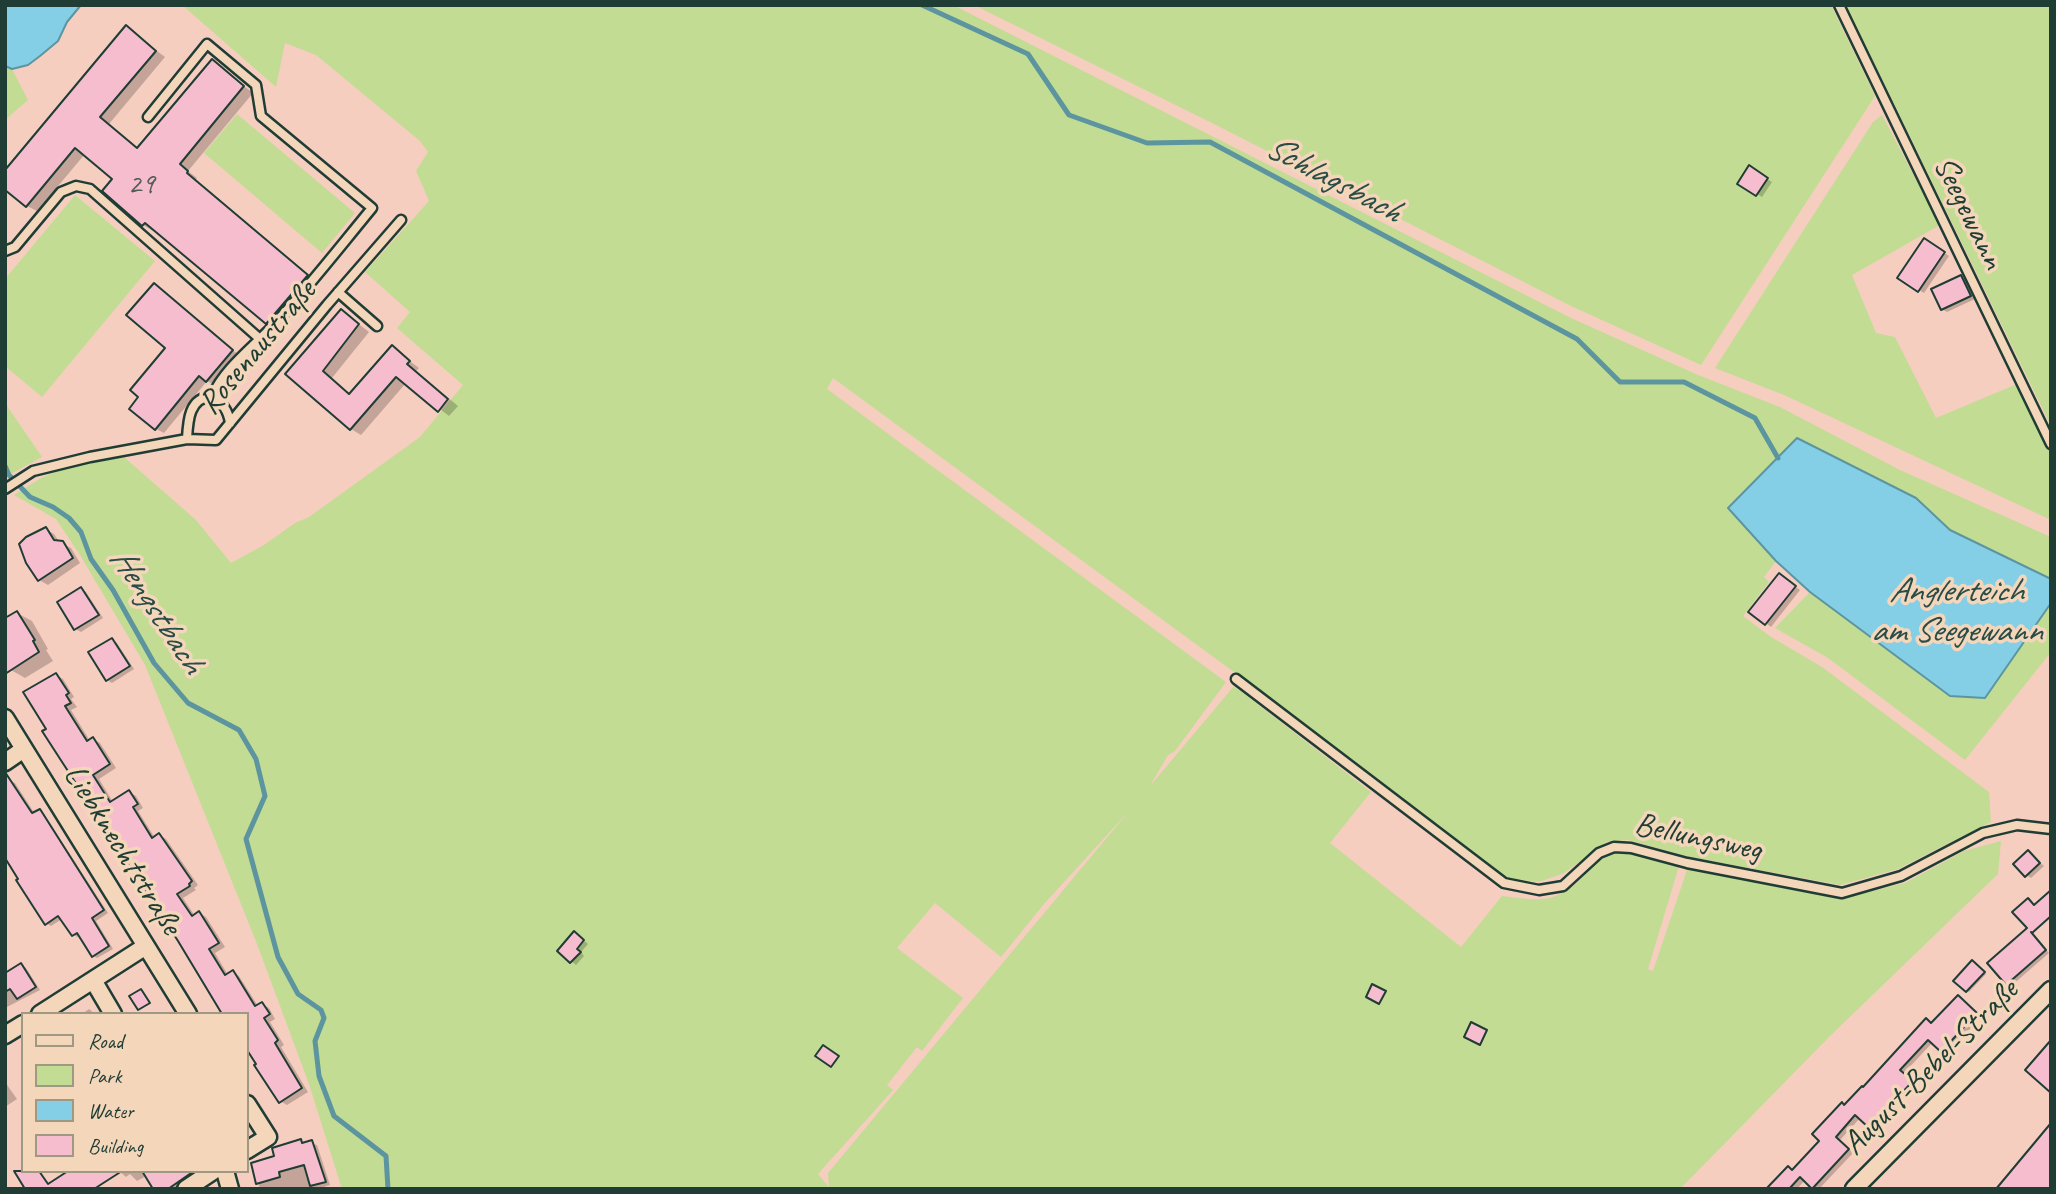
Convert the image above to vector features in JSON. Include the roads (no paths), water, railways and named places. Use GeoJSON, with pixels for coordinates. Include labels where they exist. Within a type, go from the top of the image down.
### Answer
{"type":"FeatureCollection","features":[{"type":"Feature","properties":{"kind":"street","name":"Liebknechtstraße"},"geometry":{"type":"LineString","coordinates":[[5,718],[187,1012]]}},
{"type":"Feature","properties":{"kind":"street"},"geometry":{"type":"LineString","coordinates":[[5,762],[24,749]]}},
{"type":"Feature","properties":{"kind":"street"},"geometry":{"type":"LineString","coordinates":[[43,1012],[146,946]]}},
{"type":"Feature","properties":{"kind":"street"},"geometry":{"type":"LineString","coordinates":[[93,980],[112,1012]]}},
{"type":"Feature","properties":{"kind":"street","name":"August-Bebel-Straße"},"geometry":{"type":"LineString","coordinates":[[1854,1189],[2051,990]]}},
{"type":"Feature","properties":{"kind":"street"},"geometry":{"type":"LineString","coordinates":[[5,1035],[21,1025]]}},
{"type":"Feature","properties":{"kind":"street"},"geometry":{"type":"LineString","coordinates":[[248,1106],[268,1137],[248,1149]]}},
{"type":"Feature","properties":{"kind":"street"},"geometry":{"type":"LineString","coordinates":[[186,1189],[211,1173]]}},
{"type":"Feature","properties":{"kind":"lane","name":"Seegewann"},"geometry":{"type":"LineString","coordinates":[[1839,5],[2051,444]]}},
{"type":"Feature","properties":{"kind":"lane"},"geometry":{"type":"LineString","coordinates":[[148,117],[207,44],[256,85],[261,116],[372,208],[217,385],[212,396]]}},
{"type":"Feature","properties":{"kind":"lane"},"geometry":{"type":"LineString","coordinates":[[5,251],[15,247],[61,192],[76,186],[90,189],[260,339]]}},
{"type":"Feature","properties":{"kind":"lane","name":"Rosenaustraße"},"geometry":{"type":"LineString","coordinates":[[5,489],[29,474],[90,457],[187,439],[216,440],[401,220]]}},
{"type":"Feature","properties":{"kind":"lane"},"geometry":{"type":"LineString","coordinates":[[338,292],[377,326]]}},
{"type":"Feature","properties":{"kind":"lane"},"geometry":{"type":"LineString","coordinates":[[187,439],[189,417],[194,404],[202,397],[212,396],[222,403],[228,412],[230,423]]}},
{"type":"Feature","properties":{"kind":"lane","name":"Bellungsweg"},"geometry":{"type":"LineString","coordinates":[[1236,679],[1504,883],[1539,890],[1563,886],[1599,853],[1614,847],[1631,848],[1687,863],[1842,893],[1901,876],[1983,833],[2017,825],[2051,829]]}},
{"type":"Feature","properties":{"kind":"water"},"geometry":{"type":"Polygon","coordinates":[[[5,5],[81,5],[67,22],[58,41],[28,65],[12,69],[5,66],[5,5]]]}},
{"type":"Feature","properties":{"kind":"water","name":"Anglerteich am Seegewann"},"geometry":{"type":"Polygon","coordinates":[[[1797,438],[1916,498],[1950,530],[2051,579],[2051,603],[1985,698],[1950,696],[1810,592],[1776,561],[1728,508],[1797,438]]]}},
{"type":"Feature","properties":{"kind":"waterway","name":"Schlagsbach"},"geometry":{"type":"LineString","coordinates":[[922,5],[1028,54],[1069,115],[1147,143],[1210,142],[1577,339],[1620,382],[1684,382],[1755,418],[1778,458]]}},
{"type":"Feature","properties":{"kind":"waterway","name":"Hengstbach"},"geometry":{"type":"LineString","coordinates":[[5,466],[9,475],[30,497],[53,507],[69,518],[81,532],[91,559],[113,590],[154,663],[188,703],[239,730],[256,759],[265,796],[246,839],[278,957],[298,994],[321,1010],[324,1018],[315,1041],[319,1076],[334,1116],[386,1156],[388,1189]]}}]}
